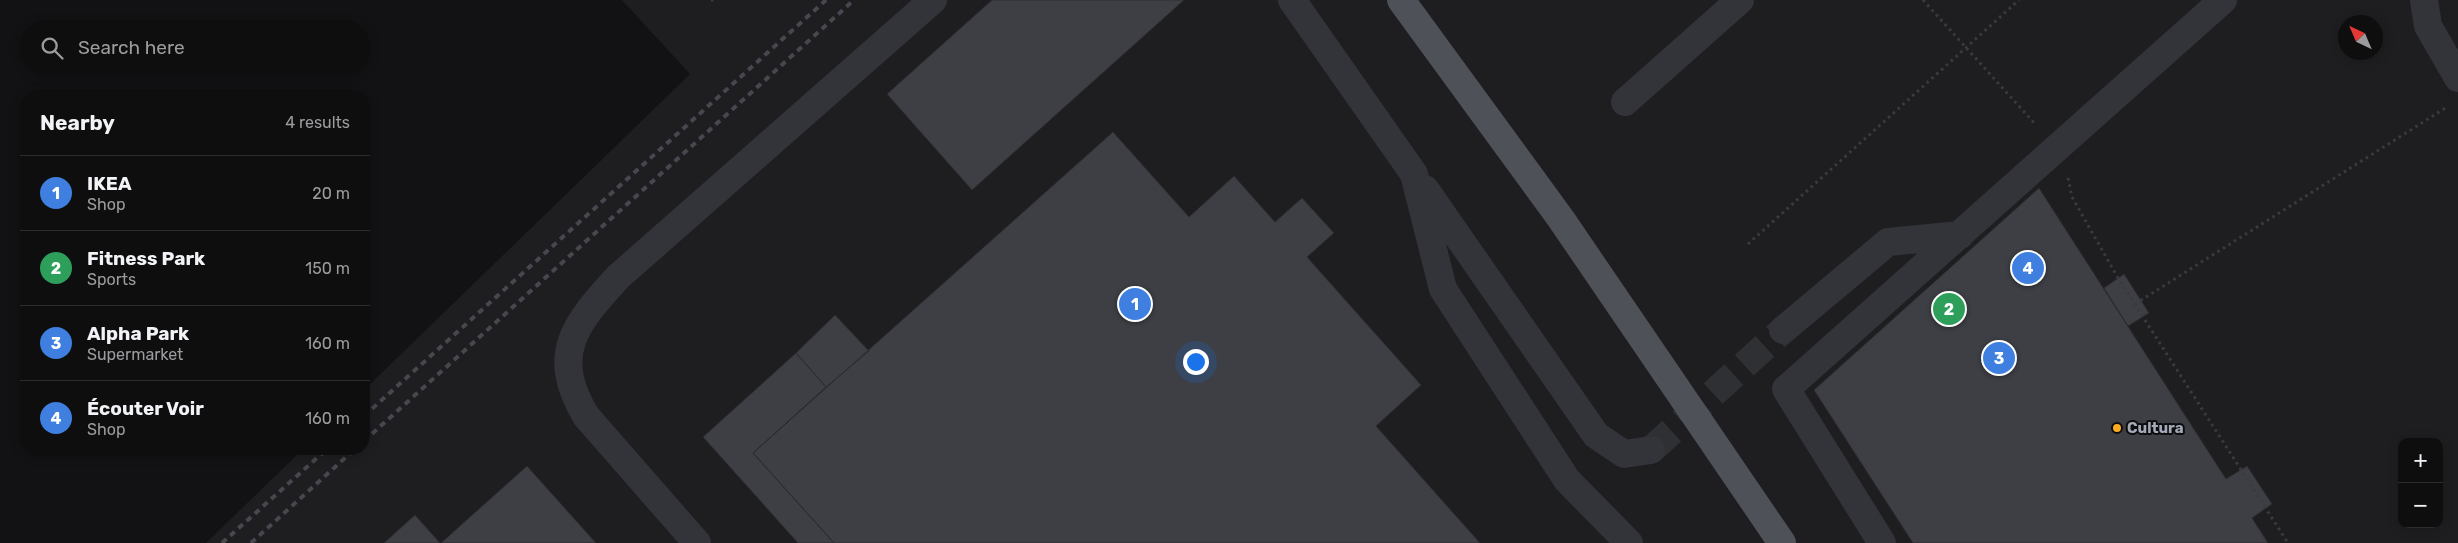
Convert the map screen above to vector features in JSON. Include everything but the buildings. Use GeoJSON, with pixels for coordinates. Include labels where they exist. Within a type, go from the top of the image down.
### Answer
{"type":"FeatureCollection","features":[{"type":"Feature","properties":{"kind":"main road"},"geometry":{"type":"LineString","coordinates":[[1401,0],[1561,219],[1782,543]]}},
{"type":"Feature","properties":{"kind":"lane"},"geometry":{"type":"LineString","coordinates":[[697,543],[586,416],[574,396],[569,374],[569,352],[574,333],[587,312],[618,277],[933,0]]}},
{"type":"Feature","properties":{"kind":"lane"},"geometry":{"type":"LineString","coordinates":[[1292,0],[1596,435],[1624,454],[1651,450]]}},
{"type":"Feature","properties":{"kind":"lane"},"geometry":{"type":"LineString","coordinates":[[1625,102],[1740,0]]}},
{"type":"Feature","properties":{"kind":"lane"},"geometry":{"type":"LineString","coordinates":[[1882,543],[1786,389],[2223,0]]}},
{"type":"Feature","properties":{"kind":"lane"},"geometry":{"type":"LineString","coordinates":[[2424,0],[2428,26],[2458,78]]}},
{"type":"Feature","properties":{"kind":"lane"},"geometry":{"type":"LineString","coordinates":[[1414,174],[1443,289],[1567,480],[1629,543]]}},
{"type":"Feature","properties":{"kind":"lane"},"geometry":{"type":"LineString","coordinates":[[1783,330],[1888,242],[1960,235]]}},
{"type":"Feature","properties":{"kind":"path"},"geometry":{"type":"LineString","coordinates":[[711,0],[716,0]]}},
{"type":"Feature","properties":{"kind":"path"},"geometry":{"type":"LineString","coordinates":[[1922,0],[2057,148],[2067,172],[2072,197],[2135,304],[2288,543]]}},
{"type":"Feature","properties":{"kind":"path"},"geometry":{"type":"LineString","coordinates":[[1748,244],[2020,0]]}},
{"type":"Feature","properties":{"kind":"path"},"geometry":{"type":"LineString","coordinates":[[2135,304],[2196,268],[2403,133],[2450,106]]}},
{"type":"Feature","properties":{"kind":"shaded area"},"geometry":{"type":"Polygon","coordinates":[[[622,0],[2458,0],[2458,543],[206,543],[297,455],[370,455],[370,384],[690,74],[622,0]]]}},
{"type":"Feature","properties":{"kind":"tunnel"},"geometry":{"type":"LineString","coordinates":[[1651,450],[1783,330]]}},
{"type":"Feature","properties":{"kind":"railway"},"geometry":{"type":"LineString","coordinates":[[370,411],[826,0]]}},
{"type":"Feature","properties":{"kind":"railway"},"geometry":{"type":"LineString","coordinates":[[370,436],[854,0]]}},
{"type":"Feature","properties":{"kind":"railway"},"geometry":{"type":"LineString","coordinates":[[222,543],[320,455]]}},
{"type":"Feature","properties":{"kind":"railway"},"geometry":{"type":"LineString","coordinates":[[251,543],[348,455]]}},
{"type":"Feature","properties":{"kind":"place","name":"Écouter Voir"},"geometry":{"type":"Point","coordinates":[2028,268]}},
{"type":"Feature","properties":{"kind":"place","name":"IKEA"},"geometry":{"type":"Point","coordinates":[1135,304]}},
{"type":"Feature","properties":{"kind":"place","name":"Fitness Park"},"geometry":{"type":"Point","coordinates":[1949,309]}},
{"type":"Feature","properties":{"kind":"place","name":"Alpha Park"},"geometry":{"type":"Point","coordinates":[1999,358]}},
{"type":"Feature","properties":{"kind":"place","name":"Cultura"},"geometry":{"type":"Point","coordinates":[2117,428]}}]}
